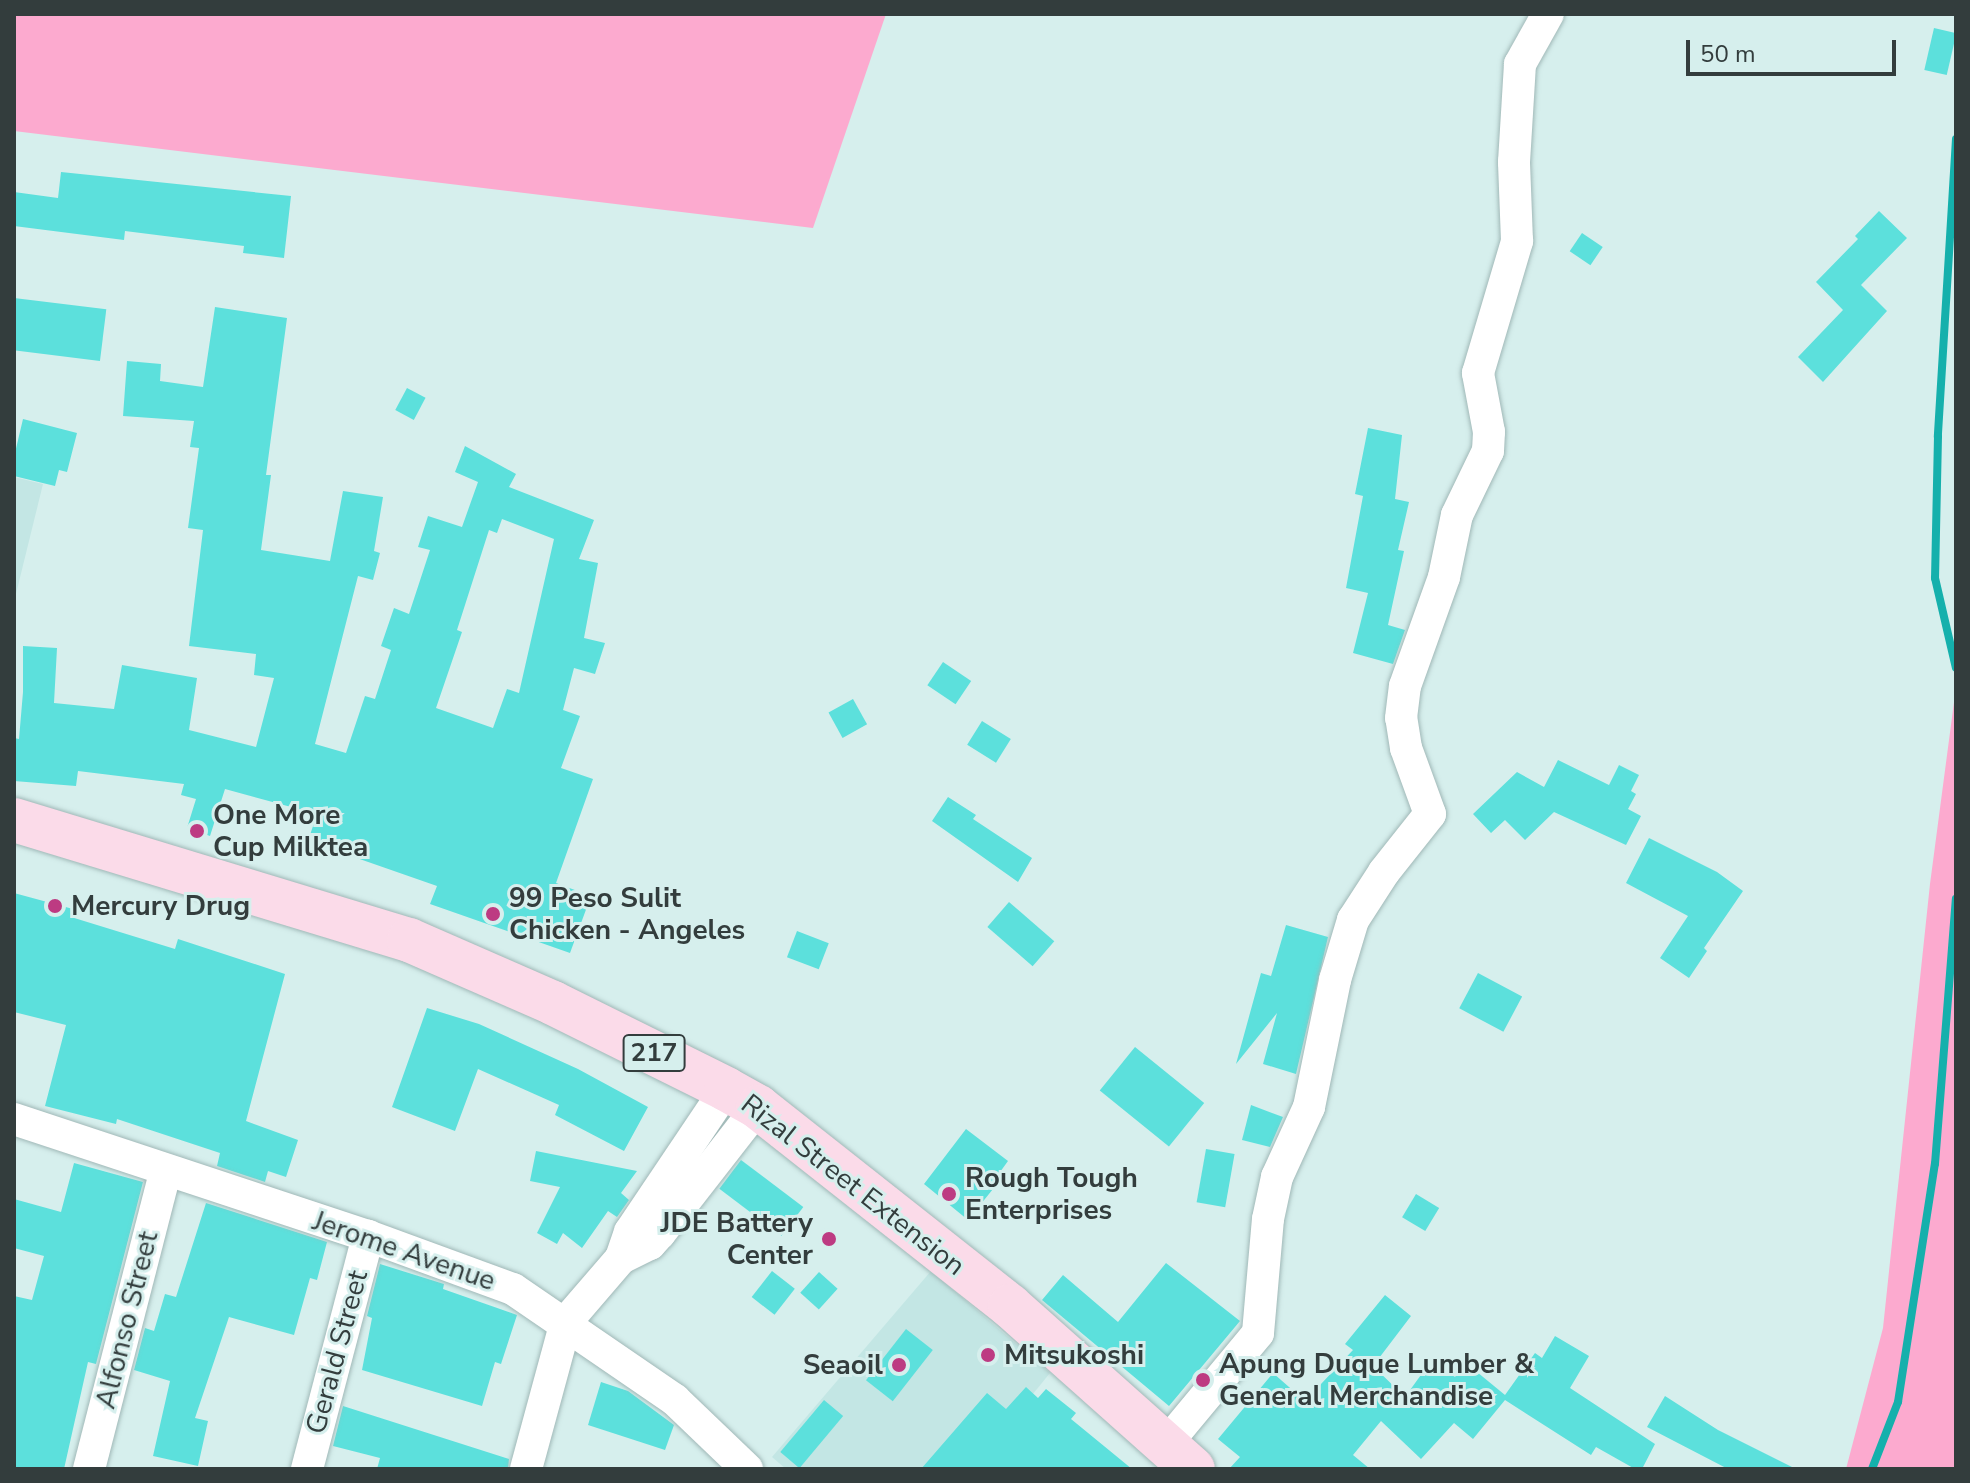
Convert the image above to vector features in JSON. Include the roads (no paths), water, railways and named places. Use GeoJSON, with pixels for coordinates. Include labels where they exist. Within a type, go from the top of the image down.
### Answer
{"type":"FeatureCollection","features":[{"type":"Feature","properties":{"kind":"main road","name":"Rizal Street Extension"},"geometry":{"type":"LineString","coordinates":[[14,820],[409,940],[553,1003],[742,1098],[1010,1306],[1179,1457]]}},
{"type":"Feature","properties":{"kind":"street"},"geometry":{"type":"LineString","coordinates":[[1179,1457],[1258,1333],[1268,1219],[1277,1177],[1309,1107],[1335,980],[1353,920],[1384,872],[1430,814],[1406,748],[1401,718],[1404,697],[1444,577],[1457,515],[1488,451],[1489,432],[1478,373],[1517,241],[1514,162],[1520,64],[1548,14]]}},
{"type":"Feature","properties":{"kind":"street"},"geometry":{"type":"LineString","coordinates":[[526,1469],[566,1322],[621,1258],[630,1232],[691,1141],[742,1098]]}},
{"type":"Feature","properties":{"kind":"street"},"geometry":{"type":"LineString","coordinates":[[621,1258],[650,1244],[716,1161],[742,1098]]}},
{"type":"Feature","properties":{"kind":"street","name":"Jerome Avenue"},"geometry":{"type":"LineString","coordinates":[[14,1119],[165,1172],[368,1236],[513,1289],[566,1322],[675,1400],[747,1469]]}},
{"type":"Feature","properties":{"kind":"street"},"geometry":{"type":"LineString","coordinates":[[691,1141],[716,1161]]}},
{"type":"Feature","properties":{"kind":"street","name":"Alfonso Street"},"geometry":{"type":"LineString","coordinates":[[89,1469],[165,1172]]}},
{"type":"Feature","properties":{"kind":"street","name":"Gerald Street"},"geometry":{"type":"LineString","coordinates":[[307,1469],[368,1236]]}},
{"type":"Feature","properties":{"kind":"waterway"},"geometry":{"type":"LineString","coordinates":[[1956,139],[1938,436],[1935,578],[1956,668]]}},
{"type":"Feature","properties":{"kind":"waterway"},"geometry":{"type":"LineString","coordinates":[[1872,1469],[1898,1402],[1935,1164],[1956,899]]}},
{"type":"Feature","properties":{"kind":"place","name":"One More Cup Milktea"},"geometry":{"type":"Point","coordinates":[197,831]}},
{"type":"Feature","properties":{"kind":"place","name":"Mercury Drug"},"geometry":{"type":"Point","coordinates":[55,906]}},
{"type":"Feature","properties":{"kind":"place","name":"99 Peso Sulit Chicken - Angeles"},"geometry":{"type":"Point","coordinates":[493,914]}},
{"type":"Feature","properties":{"kind":"place","name":"Rough Tough Enterprises"},"geometry":{"type":"Point","coordinates":[949,1194]}},
{"type":"Feature","properties":{"kind":"place","name":"JDE Battery Center"},"geometry":{"type":"Point","coordinates":[829,1239]}},
{"type":"Feature","properties":{"kind":"place","name":"Mitsukoshi"},"geometry":{"type":"Point","coordinates":[988,1355]}},
{"type":"Feature","properties":{"kind":"place","name":"Seaoil"},"geometry":{"type":"Point","coordinates":[899,1365]}},
{"type":"Feature","properties":{"kind":"place","name":"Apung Duque Lumber & General Merchandise"},"geometry":{"type":"Point","coordinates":[1203,1380]}}]}
